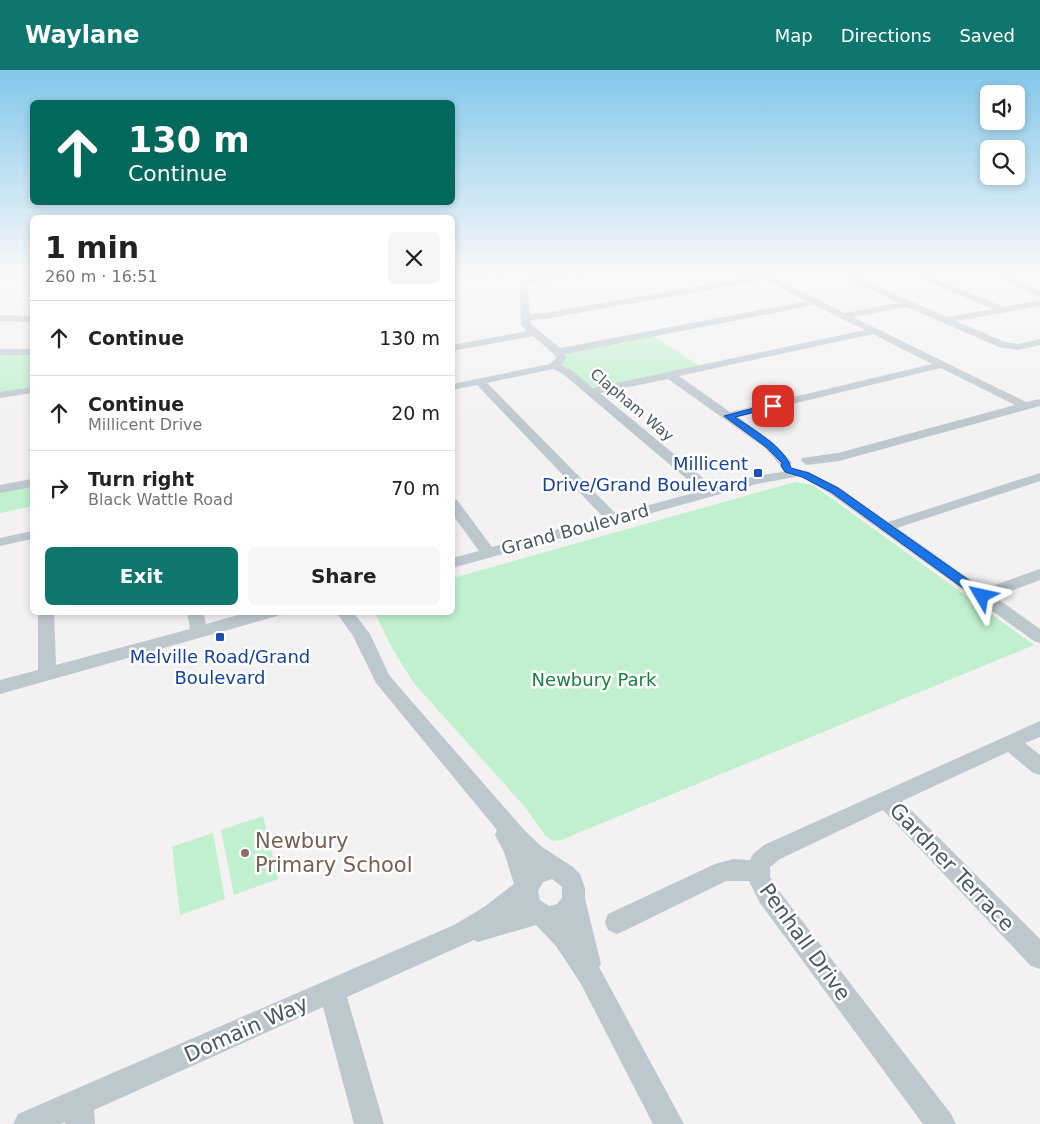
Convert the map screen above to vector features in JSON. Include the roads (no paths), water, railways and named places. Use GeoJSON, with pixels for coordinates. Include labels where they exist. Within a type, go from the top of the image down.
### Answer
{"type":"FeatureCollection","features":[{"type":"Feature","properties":{"kind":"street"},"geometry":{"type":"LineString","coordinates":[[455,386],[554,366],[561,358],[525,322]]}},
{"type":"Feature","properties":{"kind":"street"},"geometry":{"type":"LineString","coordinates":[[557,352],[711,322]]}},
{"type":"Feature","properties":{"kind":"street"},"geometry":{"type":"LineString","coordinates":[[856,322],[1025,406]]}},
{"type":"Feature","properties":{"kind":"street"},"geometry":{"type":"LineString","coordinates":[[951,322],[1010,347],[1028,357]]}},
{"type":"Feature","properties":{"kind":"street"},"geometry":{"type":"LineString","coordinates":[[590,392],[875,332]]}},
{"type":"Feature","properties":{"kind":"street"},"geometry":{"type":"LineString","coordinates":[[455,347],[534,333]]}},
{"type":"Feature","properties":{"kind":"street"},"geometry":{"type":"LineString","coordinates":[[1010,347],[1020,347],[1040,342]]}},
{"type":"Feature","properties":{"kind":"street"},"geometry":{"type":"LineString","coordinates":[[0,352],[30,352]]}},
{"type":"Feature","properties":{"kind":"street"},"geometry":{"type":"LineString","coordinates":[[728,416],[942,365]]}},
{"type":"Feature","properties":{"kind":"street","name":"Clapham Way"},"geometry":{"type":"LineString","coordinates":[[554,366],[567,372],[711,492]]}},
{"type":"Feature","properties":{"kind":"street"},"geometry":{"type":"LineString","coordinates":[[670,375],[1040,637]]}},
{"type":"Feature","properties":{"kind":"street"},"geometry":{"type":"LineString","coordinates":[[480,382],[613,519]]}},
{"type":"Feature","properties":{"kind":"street"},"geometry":{"type":"LineString","coordinates":[[0,395],[30,390]]}},
{"type":"Feature","properties":{"kind":"street","name":"Grand Boulevard"},"geometry":{"type":"LineString","coordinates":[[455,562],[1040,402]]}},
{"type":"Feature","properties":{"kind":"street"},"geometry":{"type":"LineString","coordinates":[[886,527],[1040,478]]}},
{"type":"Feature","properties":{"kind":"street"},"geometry":{"type":"LineString","coordinates":[[0,489],[30,482]]}},
{"type":"Feature","properties":{"kind":"street"},"geometry":{"type":"LineString","coordinates":[[455,507],[488,553]]}},
{"type":"Feature","properties":{"kind":"street"},"geometry":{"type":"LineString","coordinates":[[0,542],[30,534]]}},
{"type":"Feature","properties":{"kind":"street"},"geometry":{"type":"LineString","coordinates":[[982,596],[1040,574]]}},
{"type":"Feature","properties":{"kind":"street"},"geometry":{"type":"LineString","coordinates":[[46,615],[47,674]]}},
{"type":"Feature","properties":{"kind":"street"},"geometry":{"type":"LineString","coordinates":[[196,615],[199,632]]}},
{"type":"Feature","properties":{"kind":"street"},"geometry":{"type":"LineString","coordinates":[[0,687],[260,615]]}},
{"type":"Feature","properties":{"kind":"street"},"geometry":{"type":"LineString","coordinates":[[346,615],[361,634],[389,688],[494,813],[526,847],[556,870],[567,875],[572,882],[576,893],[569,909],[560,914],[542,914]]}},
{"type":"Feature","properties":{"kind":"street"},"geometry":{"type":"LineString","coordinates":[[361,615],[361,634]]}},
{"type":"Feature","properties":{"kind":"street","name":"Penhall Drive"},"geometry":{"type":"LineString","coordinates":[[941,1124],[768,895],[759,880],[758,866],[763,857],[1040,728]]}},
{"type":"Feature","properties":{"kind":"street"},"geometry":{"type":"LineString","coordinates":[[1010,742],[1040,767]]}},
{"type":"Feature","properties":{"kind":"street","name":"Gardner Terrace"},"geometry":{"type":"LineString","coordinates":[[886,799],[1040,957]]}},
{"type":"Feature","properties":{"kind":"street"},"geometry":{"type":"LineString","coordinates":[[494,813],[514,849],[526,887],[528,903],[542,914],[569,943],[590,975],[669,1124]]}},
{"type":"Feature","properties":{"kind":"street"},"geometry":{"type":"LineString","coordinates":[[617,922],[723,871],[733,869],[758,871]]}},
{"type":"Feature","properties":{"kind":"street"},"geometry":{"type":"LineString","coordinates":[[526,887],[532,876],[540,871],[556,870]]}},
{"type":"Feature","properties":{"kind":"street","name":"Domain Way"},"geometry":{"type":"LineString","coordinates":[[28,1124],[80,1113],[332,991],[464,933],[492,915],[526,887]]}},
{"type":"Feature","properties":{"kind":"street"},"geometry":{"type":"LineString","coordinates":[[574,901],[590,975]]}},
{"type":"Feature","properties":{"kind":"street","name":"Domain Way"},"geometry":{"type":"LineString","coordinates":[[464,933],[542,914]]}},
{"type":"Feature","properties":{"kind":"street"},"geometry":{"type":"LineString","coordinates":[[332,991],[369,1124]]}},
{"type":"Feature","properties":{"kind":"place","name":"Millicent Drive/Grand Boulevard"},"geometry":{"type":"Point","coordinates":[758,473]}},
{"type":"Feature","properties":{"kind":"place","name":"Melville Road/Grand Boulevard"},"geometry":{"type":"Point","coordinates":[220,637]}},
{"type":"Feature","properties":{"kind":"place","name":"Newbury Primary School"},"geometry":{"type":"Point","coordinates":[245,853]}},
{"type":"Feature","properties":{"kind":"park label","name":"Newbury Park"},"geometry":{"type":"Point","coordinates":[594,679]}}]}
